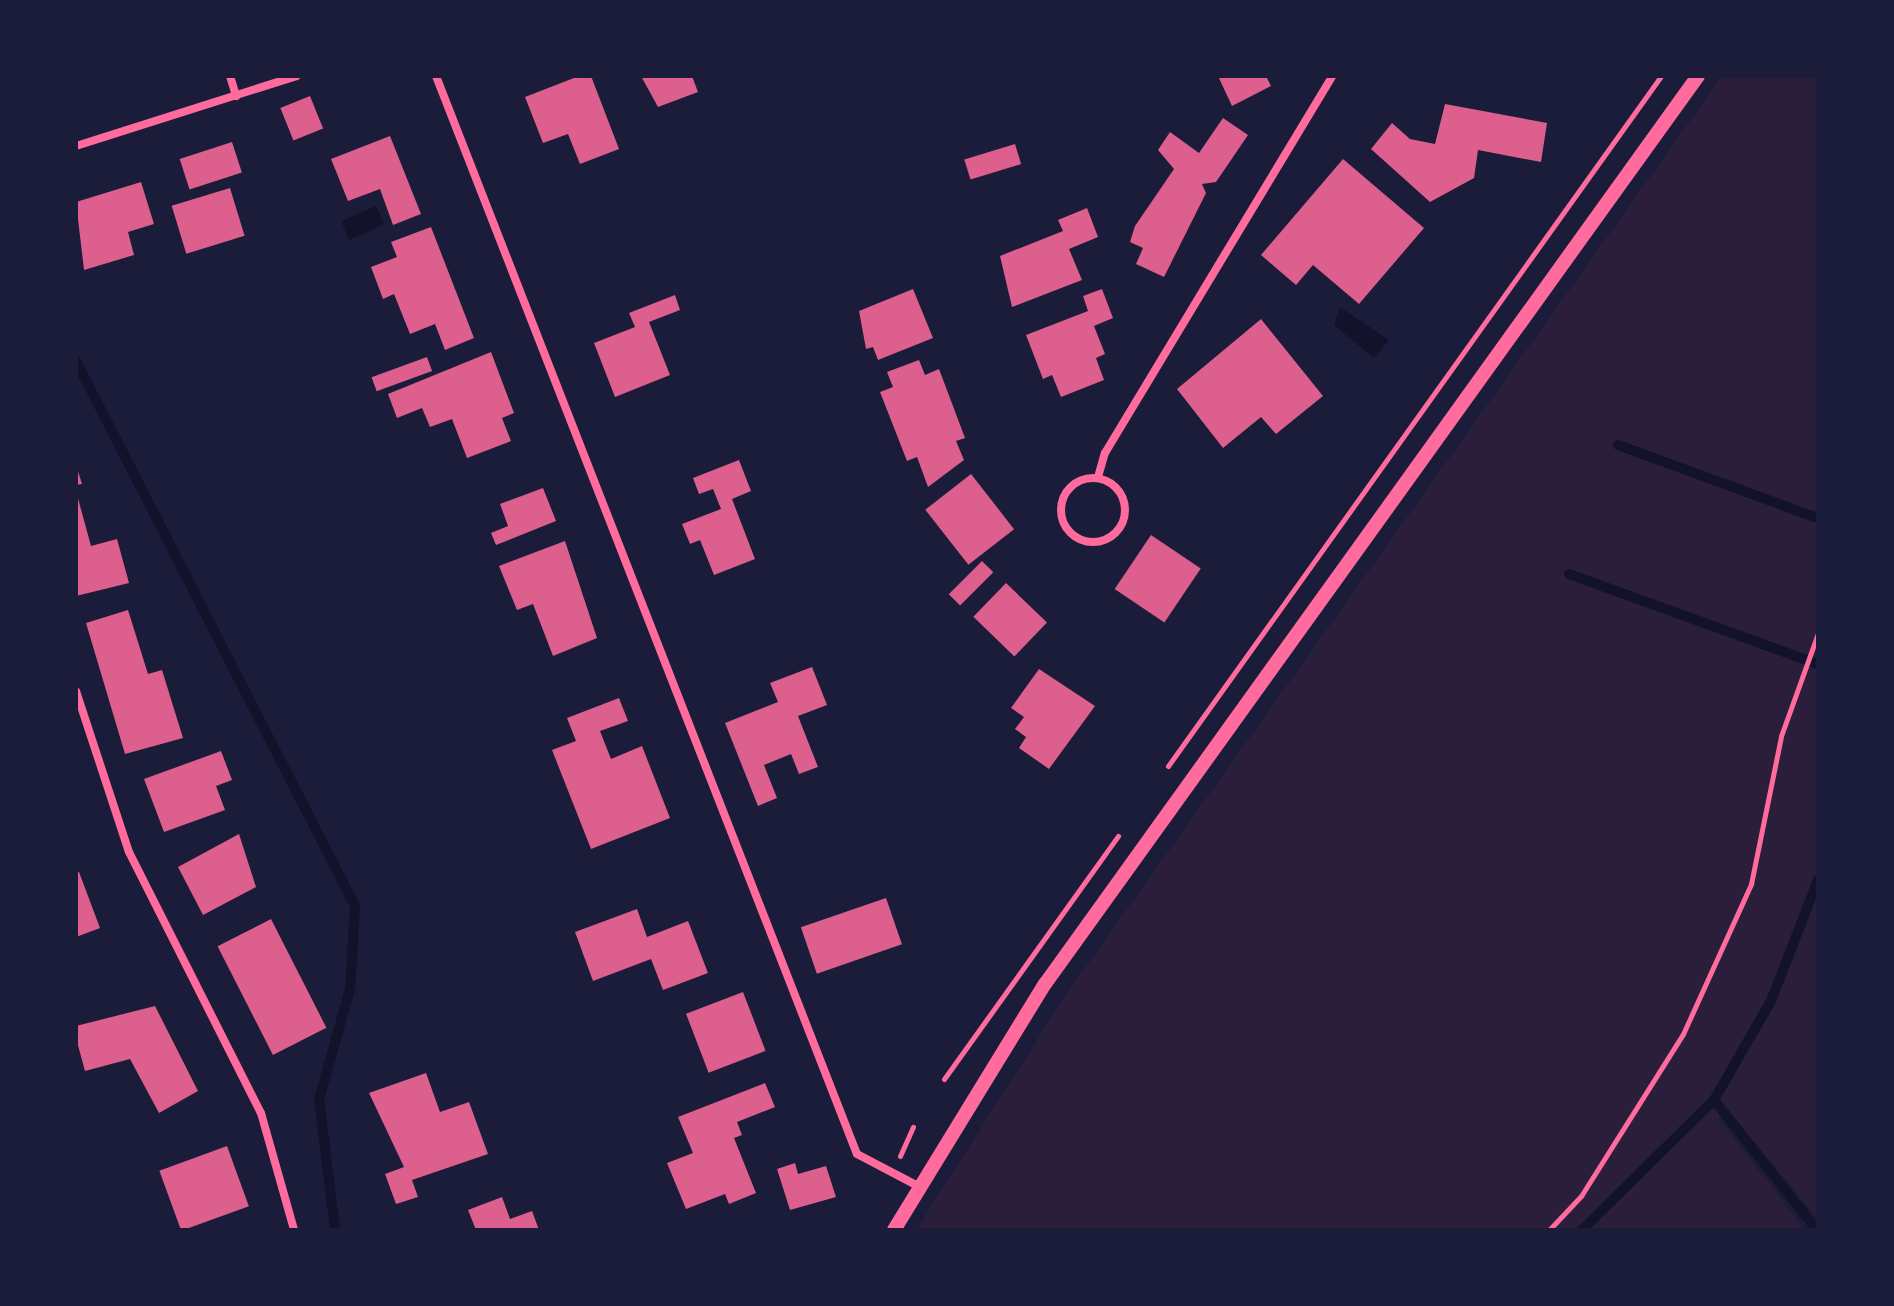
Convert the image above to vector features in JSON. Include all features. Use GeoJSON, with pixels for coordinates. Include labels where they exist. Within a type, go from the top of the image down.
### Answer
{"type":"FeatureCollection","features":[{"type":"Feature","properties":{"kind":"street"},"geometry":{"type":"LineString","coordinates":[[230,76],[236,96]]}},
{"type":"Feature","properties":{"kind":"street"},"geometry":{"type":"LineString","coordinates":[[76,146],[297,76]]}},
{"type":"Feature","properties":{"kind":"street"},"geometry":{"type":"LineString","coordinates":[[436,76],[857,1154],[916,1185]]}},
{"type":"Feature","properties":{"kind":"street"},"geometry":{"type":"LineString","coordinates":[[1098,477],[1105,453],[1332,76]]}},
{"type":"Feature","properties":{"kind":"street"},"geometry":{"type":"LineString","coordinates":[[894,1230],[916,1185],[1045,984],[1698,76]]}},
{"type":"Feature","properties":{"kind":"street"},"geometry":{"type":"LineString","coordinates":[[1098,477],[1125,503],[1124,522],[1111,537],[1093,543],[1074,537],[1060,505],[1067,489],[1098,477]]}},
{"type":"Feature","properties":{"kind":"street"},"geometry":{"type":"LineString","coordinates":[[76,691],[129,852],[261,1113],[294,1230]]}},
{"type":"Feature","properties":{"kind":"path"},"geometry":{"type":"LineString","coordinates":[[1165,770],[1661,76]]}},
{"type":"Feature","properties":{"kind":"path"},"geometry":{"type":"LineString","coordinates":[[1549,1230],[1581,1196],[1683,1034],[1751,884],[1781,736],[1818,633]]}},
{"type":"Feature","properties":{"kind":"path"},"geometry":{"type":"LineString","coordinates":[[944,1079],[1120,832]]}},
{"type":"Feature","properties":{"kind":"shaded area"},"geometry":{"type":"Polygon","coordinates":[[[1722,76],[1818,76],[1818,1219],[1723,1104],[1719,1119],[1805,1230],[916,1230],[1065,996],[1722,76]]]}},
{"type":"Feature","properties":{"kind":"shaded area"},"geometry":{"type":"Polygon","coordinates":[[[376,206],[384,224],[349,240],[341,221],[376,206]]]}},
{"type":"Feature","properties":{"kind":"shaded area"},"geometry":{"type":"Polygon","coordinates":[[[1340,307],[1389,340],[1374,358],[1334,325],[1340,307]]]}},
{"type":"Feature","properties":{"kind":"building"},"geometry":{"type":"Polygon","coordinates":[[[579,76],[591,76],[619,149],[580,164],[568,134],[543,143],[525,97],[579,76]]]}},
{"type":"Feature","properties":{"kind":"building"},"geometry":{"type":"Polygon","coordinates":[[[641,76],[692,76],[698,92],[658,107],[641,76]]]}},
{"type":"Feature","properties":{"kind":"building"},"geometry":{"type":"Polygon","coordinates":[[[1218,76],[1266,76],[1271,86],[1232,106],[1218,76]]]}},
{"type":"Feature","properties":{"kind":"building"},"geometry":{"type":"Polygon","coordinates":[[[310,96],[323,128],[293,140],[280,108],[310,96]]]}},
{"type":"Feature","properties":{"kind":"building"},"geometry":{"type":"Polygon","coordinates":[[[1445,104],[1547,123],[1541,162],[1478,150],[1474,178],[1430,202],[1371,149],[1392,123],[1410,139],[1435,144],[1445,104]]]}},
{"type":"Feature","properties":{"kind":"building"},"geometry":{"type":"Polygon","coordinates":[[[1223,118],[1248,135],[1216,182],[1202,184],[1206,193],[1164,277],[1136,264],[1143,248],[1130,242],[1135,226],[1174,169],[1158,150],[1170,132],[1199,153],[1223,118]]]}},
{"type":"Feature","properties":{"kind":"building"},"geometry":{"type":"Polygon","coordinates":[[[390,136],[421,214],[393,225],[380,189],[348,201],[331,159],[390,136]]]}},
{"type":"Feature","properties":{"kind":"building"},"geometry":{"type":"Polygon","coordinates":[[[232,142],[242,172],[190,189],[180,159],[232,142]]]}},
{"type":"Feature","properties":{"kind":"building"},"geometry":{"type":"Polygon","coordinates":[[[1015,144],[1021,164],[970,180],[964,159],[1015,144]]]}},
{"type":"Feature","properties":{"kind":"building"},"geometry":{"type":"Polygon","coordinates":[[[1343,159],[1424,228],[1359,304],[1313,265],[1296,285],[1261,255],[1343,159]]]}},
{"type":"Feature","properties":{"kind":"building"},"geometry":{"type":"Polygon","coordinates":[[[141,182],[154,224],[128,232],[134,255],[84,270],[76,202],[141,182]]]}},
{"type":"Feature","properties":{"kind":"building"},"geometry":{"type":"Polygon","coordinates":[[[230,188],[245,236],[186,254],[172,206],[230,188]]]}},
{"type":"Feature","properties":{"kind":"building"},"geometry":{"type":"Polygon","coordinates":[[[1087,208],[1098,237],[1069,249],[1082,280],[1012,307],[1000,256],[1063,231],[1058,220],[1087,208]]]}},
{"type":"Feature","properties":{"kind":"building"},"geometry":{"type":"Polygon","coordinates":[[[431,227],[474,338],[445,350],[435,324],[410,334],[394,294],[383,299],[371,267],[397,257],[391,242],[431,227]]]}},
{"type":"Feature","properties":{"kind":"building"},"geometry":{"type":"Polygon","coordinates":[[[913,289],[933,338],[878,360],[873,347],[866,349],[859,311],[913,289]]]}},
{"type":"Feature","properties":{"kind":"building"},"geometry":{"type":"Polygon","coordinates":[[[1102,289],[1113,318],[1094,326],[1105,354],[1096,358],[1104,380],[1061,397],[1052,375],[1043,379],[1026,335],[1088,311],[1083,296],[1102,289]]]}},
{"type":"Feature","properties":{"kind":"building"},"geometry":{"type":"Polygon","coordinates":[[[675,295],[680,310],[649,322],[670,375],[615,397],[594,343],[635,327],[629,313],[675,295]]]}},
{"type":"Feature","properties":{"kind":"building"},"geometry":{"type":"Polygon","coordinates":[[[1261,319],[1323,396],[1276,434],[1261,417],[1223,448],[1177,389],[1261,319]]]}},
{"type":"Feature","properties":{"kind":"building"},"geometry":{"type":"Polygon","coordinates":[[[491,352],[514,413],[502,418],[511,441],[467,458],[452,419],[430,427],[422,408],[397,418],[388,394],[491,352]]]}},
{"type":"Feature","properties":{"kind":"building"},"geometry":{"type":"Polygon","coordinates":[[[427,357],[432,371],[377,391],[372,377],[427,357]]]}},
{"type":"Feature","properties":{"kind":"building"},"geometry":{"type":"Polygon","coordinates":[[[919,360],[925,375],[939,369],[965,438],[956,441],[964,460],[928,487],[917,457],[907,461],[880,392],[893,387],[887,372],[919,360]]]}},
{"type":"Feature","properties":{"kind":"building"},"geometry":{"type":"Polygon","coordinates":[[[739,460],[751,491],[732,499],[755,559],[714,575],[700,540],[690,544],[682,524],[721,509],[713,489],[699,494],[693,478],[739,460]]]}},
{"type":"Feature","properties":{"kind":"building"},"geometry":{"type":"Polygon","coordinates":[[[76,465],[82,484],[76,485],[76,465]]]}},
{"type":"Feature","properties":{"kind":"building"},"geometry":{"type":"Polygon","coordinates":[[[971,474],[1014,529],[968,565],[925,510],[971,474]]]}},
{"type":"Feature","properties":{"kind":"building"},"geometry":{"type":"Polygon","coordinates":[[[543,488],[556,521],[496,545],[491,533],[508,526],[500,504],[543,488]]]}},
{"type":"Feature","properties":{"kind":"building"},"geometry":{"type":"Polygon","coordinates":[[[76,491],[91,546],[117,539],[129,583],[76,596],[76,491]]]}},
{"type":"Feature","properties":{"kind":"building"},"geometry":{"type":"Polygon","coordinates":[[[1151,535],[1201,569],[1164,622],[1115,589],[1151,535]]]}},
{"type":"Feature","properties":{"kind":"building"},"geometry":{"type":"Polygon","coordinates":[[[565,541],[597,638],[553,656],[533,604],[517,610],[499,566],[565,541]]]}},
{"type":"Feature","properties":{"kind":"building"},"geometry":{"type":"Polygon","coordinates":[[[982,561],[993,572],[960,606],[949,594],[982,561]]]}},
{"type":"Feature","properties":{"kind":"building"},"geometry":{"type":"Polygon","coordinates":[[[1006,583],[1047,623],[1014,656],[973,617],[1006,583]]]}},
{"type":"Feature","properties":{"kind":"building"},"geometry":{"type":"Polygon","coordinates":[[[128,610],[148,674],[162,670],[183,738],[125,754],[86,623],[128,610]]]}},
{"type":"Feature","properties":{"kind":"building"},"geometry":{"type":"Polygon","coordinates":[[[812,667],[827,705],[798,716],[818,767],[799,774],[791,754],[764,765],[777,798],[758,806],[725,723],[778,702],[770,683],[812,667]]]}},
{"type":"Feature","properties":{"kind":"building"},"geometry":{"type":"Polygon","coordinates":[[[1039,669],[1095,706],[1049,769],[1019,748],[1026,737],[1015,729],[1024,717],[1011,708],[1039,669]]]}},
{"type":"Feature","properties":{"kind":"building"},"geometry":{"type":"Polygon","coordinates":[[[619,698],[628,721],[600,731],[611,759],[642,746],[670,818],[591,849],[552,750],[576,741],[567,718],[619,698]]]}},
{"type":"Feature","properties":{"kind":"building"},"geometry":{"type":"Polygon","coordinates":[[[221,751],[232,780],[216,786],[225,810],[164,832],[144,779],[221,751]]]}},
{"type":"Feature","properties":{"kind":"building"},"geometry":{"type":"Polygon","coordinates":[[[239,834],[256,887],[203,915],[178,867],[239,834]]]}},
{"type":"Feature","properties":{"kind":"building"},"geometry":{"type":"Polygon","coordinates":[[[79,872],[100,928],[76,937],[76,873],[79,872]]]}},
{"type":"Feature","properties":{"kind":"building"},"geometry":{"type":"Polygon","coordinates":[[[886,898],[902,944],[817,974],[801,927],[886,898]]]}},
{"type":"Feature","properties":{"kind":"building"},"geometry":{"type":"Polygon","coordinates":[[[637,909],[647,937],[688,921],[708,973],[663,990],[651,959],[593,981],[575,932],[637,909]]]}},
{"type":"Feature","properties":{"kind":"building"},"geometry":{"type":"Polygon","coordinates":[[[271,919],[326,1028],[273,1055],[218,946],[271,919]]]}},
{"type":"Feature","properties":{"kind":"building"},"geometry":{"type":"Polygon","coordinates":[[[743,992],[766,1051],[709,1073],[686,1014],[743,992]]]}},
{"type":"Feature","properties":{"kind":"building"},"geometry":{"type":"Polygon","coordinates":[[[155,1006],[198,1091],[159,1113],[130,1059],[85,1071],[76,1038],[76,1026],[155,1006]]]}},
{"type":"Feature","properties":{"kind":"building"},"geometry":{"type":"Polygon","coordinates":[[[426,1073],[440,1112],[469,1102],[488,1154],[412,1180],[418,1197],[396,1204],[385,1174],[404,1167],[369,1093],[426,1073]]]}},
{"type":"Feature","properties":{"kind":"building"},"geometry":{"type":"Polygon","coordinates":[[[765,1083],[775,1107],[737,1122],[742,1135],[734,1138],[756,1193],[729,1204],[725,1194],[686,1209],[667,1163],[693,1153],[678,1117],[765,1083]]]}},
{"type":"Feature","properties":{"kind":"building"},"geometry":{"type":"Polygon","coordinates":[[[227,1146],[249,1206],[181,1230],[159,1171],[227,1146]]]}},
{"type":"Feature","properties":{"kind":"building"},"geometry":{"type":"Polygon","coordinates":[[[795,1163],[798,1174],[826,1166],[836,1197],[790,1210],[777,1169],[795,1163]]]}},
{"type":"Feature","properties":{"kind":"building"},"geometry":{"type":"Polygon","coordinates":[[[502,1197],[510,1219],[532,1211],[539,1230],[476,1230],[468,1210],[502,1197]]]}},
{"type":"Feature","properties":{"kind":"waterway"},"geometry":{"type":"LineString","coordinates":[[76,361],[355,906],[350,989],[319,1099],[335,1230]]}},
{"type":"Feature","properties":{"kind":"waterway"},"geometry":{"type":"LineString","coordinates":[[1618,445],[1818,518]]}},
{"type":"Feature","properties":{"kind":"waterway"},"geometry":{"type":"LineString","coordinates":[[1569,574],[1818,664]]}},
{"type":"Feature","properties":{"kind":"waterway"},"geometry":{"type":"LineString","coordinates":[[1817,1230],[1714,1100],[1771,1001],[1818,880]]}},
{"type":"Feature","properties":{"kind":"waterway"},"geometry":{"type":"LineString","coordinates":[[1582,1230],[1714,1100]]}}]}
